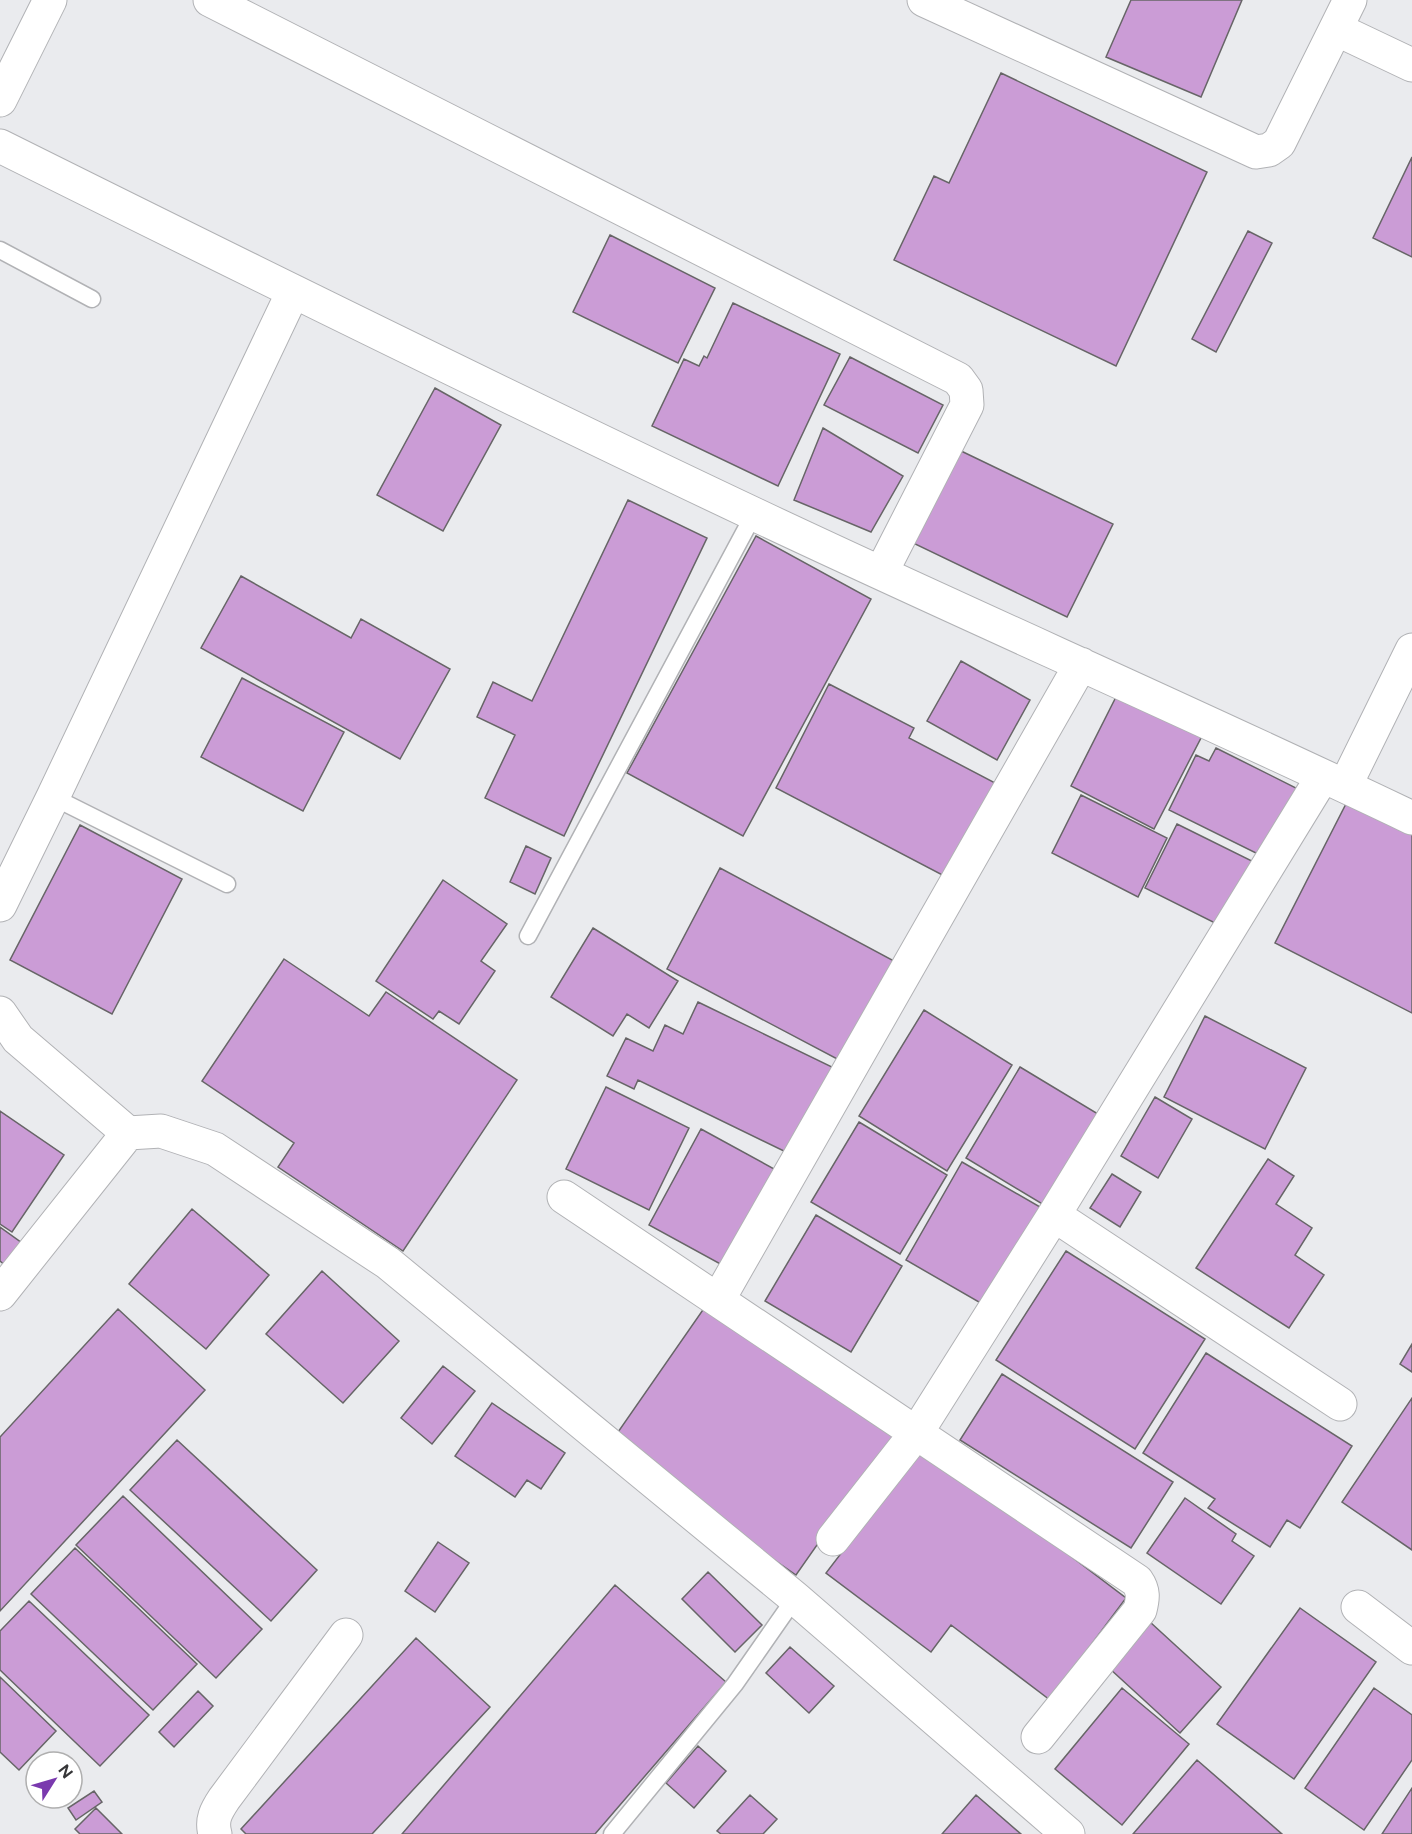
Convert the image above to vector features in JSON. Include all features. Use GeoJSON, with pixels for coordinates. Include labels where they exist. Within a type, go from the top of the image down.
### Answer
{"type":"FeatureCollection","features":[{"type":"Feature","properties":{"kind":"street"},"geometry":{"type":"LineString","coordinates":[[0,100],[50,0]]}},
{"type":"Feature","properties":{"kind":"street"},"geometry":{"type":"LineString","coordinates":[[210,0],[958,378],[966,390],[967,405],[881,573]]}},
{"type":"Feature","properties":{"kind":"street"},"geometry":{"type":"LineString","coordinates":[[924,0],[1256,152],[1269,150],[1279,143],[1343,14],[1412,65]]}},
{"type":"Feature","properties":{"kind":"street"},"geometry":{"type":"LineString","coordinates":[[0,146],[292,292],[754,514],[1412,818]]}},
{"type":"Feature","properties":{"kind":"street"},"geometry":{"type":"LineString","coordinates":[[0,905],[292,292]]}},
{"type":"Feature","properties":{"kind":"street"},"geometry":{"type":"LineString","coordinates":[[833,1539],[917,1432],[1334,781],[1412,650]]}},
{"type":"Feature","properties":{"kind":"street"},"geometry":{"type":"LineString","coordinates":[[718,1300],[1082,664]]}},
{"type":"Feature","properties":{"kind":"street"},"geometry":{"type":"LineString","coordinates":[[0,1013],[18,1039],[128,1133],[161,1131],[215,1149],[388,1263],[795,1598],[1068,1834]]}},
{"type":"Feature","properties":{"kind":"street"},"geometry":{"type":"LineString","coordinates":[[0,1294],[128,1133]]}},
{"type":"Feature","properties":{"kind":"street"},"geometry":{"type":"LineString","coordinates":[[564,1197],[1131,1576],[1142,1589],[1143,1599],[1140,1610],[1038,1737]]}},
{"type":"Feature","properties":{"kind":"street"},"geometry":{"type":"LineString","coordinates":[[1054,1215],[1340,1404]]}},
{"type":"Feature","properties":{"kind":"street"},"geometry":{"type":"LineString","coordinates":[[1358,1607],[1412,1648]]}},
{"type":"Feature","properties":{"kind":"street"},"geometry":{"type":"LineString","coordinates":[[215,1834],[214,1814],[224,1798],[346,1635]]}},
{"type":"Feature","properties":{"kind":"lane"},"geometry":{"type":"LineString","coordinates":[[0,250],[92,299]]}},
{"type":"Feature","properties":{"kind":"lane"},"geometry":{"type":"LineString","coordinates":[[528,936],[754,514]]}},
{"type":"Feature","properties":{"kind":"lane"},"geometry":{"type":"LineString","coordinates":[[53,797],[227,884]]}},
{"type":"Feature","properties":{"kind":"lane"},"geometry":{"type":"LineString","coordinates":[[612,1834],[735,1684],[795,1598]]}},
{"type":"Feature","properties":{"kind":"building"},"geometry":{"type":"Polygon","coordinates":[[[1131,0],[1242,0],[1201,97],[1106,57],[1131,0]]]}},
{"type":"Feature","properties":{"kind":"building"},"geometry":{"type":"Polygon","coordinates":[[[1001,73],[1207,172],[1116,366],[894,260],[934,176],[949,183],[1001,73]]]}},
{"type":"Feature","properties":{"kind":"building"},"geometry":{"type":"Polygon","coordinates":[[[1412,157],[1412,257],[1373,238],[1412,157]]]}},
{"type":"Feature","properties":{"kind":"building"},"geometry":{"type":"Polygon","coordinates":[[[1248,231],[1272,243],[1216,352],[1192,339],[1248,231]]]}},
{"type":"Feature","properties":{"kind":"building"},"geometry":{"type":"Polygon","coordinates":[[[610,235],[715,288],[678,363],[573,312],[610,235]]]}},
{"type":"Feature","properties":{"kind":"building"},"geometry":{"type":"Polygon","coordinates":[[[733,303],[840,354],[778,486],[652,426],[684,359],[699,366],[704,356],[707,358],[733,303]]]}},
{"type":"Feature","properties":{"kind":"building"},"geometry":{"type":"Polygon","coordinates":[[[850,357],[943,405],[918,453],[824,405],[850,357]]]}},
{"type":"Feature","properties":{"kind":"building"},"geometry":{"type":"Polygon","coordinates":[[[435,388],[501,425],[443,531],[377,495],[435,388]]]}},
{"type":"Feature","properties":{"kind":"building"},"geometry":{"type":"Polygon","coordinates":[[[823,428],[903,476],[871,532],[794,500],[823,428]]]}},
{"type":"Feature","properties":{"kind":"building"},"geometry":{"type":"Polygon","coordinates":[[[959,450],[1113,524],[1067,617],[913,543],[959,450]]]}},
{"type":"Feature","properties":{"kind":"building"},"geometry":{"type":"Polygon","coordinates":[[[628,500],[707,538],[564,836],[485,798],[515,735],[477,717],[493,682],[532,701],[628,500]]]}},
{"type":"Feature","properties":{"kind":"building"},"geometry":{"type":"Polygon","coordinates":[[[756,536],[871,599],[743,836],[627,773],[756,536]]]}},
{"type":"Feature","properties":{"kind":"building"},"geometry":{"type":"Polygon","coordinates":[[[241,576],[351,638],[361,619],[450,669],[400,759],[201,648],[241,576]]]}},
{"type":"Feature","properties":{"kind":"building"},"geometry":{"type":"Polygon","coordinates":[[[961,661],[1030,700],[997,760],[927,721],[961,661]]]}},
{"type":"Feature","properties":{"kind":"building"},"geometry":{"type":"Polygon","coordinates":[[[242,678],[344,732],[303,811],[201,757],[242,678]]]}},
{"type":"Feature","properties":{"kind":"building"},"geometry":{"type":"Polygon","coordinates":[[[829,684],[914,728],[909,738],[999,785],[950,879],[776,788],[829,684]]]}},
{"type":"Feature","properties":{"kind":"building"},"geometry":{"type":"Polygon","coordinates":[[[1118,693],[1202,736],[1154,829],[1071,786],[1118,693]]]}},
{"type":"Feature","properties":{"kind":"building"},"geometry":{"type":"Polygon","coordinates":[[[1216,748],[1298,789],[1264,857],[1169,810],[1196,755],[1209,761],[1216,748]]]}},
{"type":"Feature","properties":{"kind":"building"},"geometry":{"type":"Polygon","coordinates":[[[1081,795],[1167,838],[1138,897],[1052,853],[1081,795]]]}},
{"type":"Feature","properties":{"kind":"building"},"geometry":{"type":"Polygon","coordinates":[[[1350,796],[1412,827],[1412,1013],[1275,943],[1350,796]]]}},
{"type":"Feature","properties":{"kind":"building"},"geometry":{"type":"Polygon","coordinates":[[[1177,824],[1260,865],[1227,929],[1145,888],[1177,824]]]}},
{"type":"Feature","properties":{"kind":"building"},"geometry":{"type":"Polygon","coordinates":[[[80,825],[182,879],[112,1014],[10,960],[80,825]]]}},
{"type":"Feature","properties":{"kind":"building"},"geometry":{"type":"Polygon","coordinates":[[[526,846],[551,858],[535,894],[510,882],[526,846]]]}},
{"type":"Feature","properties":{"kind":"building"},"geometry":{"type":"Polygon","coordinates":[[[720,868],[894,961],[841,1061],[667,969],[720,868]]]}},
{"type":"Feature","properties":{"kind":"building"},"geometry":{"type":"Polygon","coordinates":[[[443,880],[507,924],[481,961],[495,971],[459,1024],[439,1011],[433,1019],[376,981],[443,880]]]}},
{"type":"Feature","properties":{"kind":"building"},"geometry":{"type":"Polygon","coordinates":[[[593,928],[678,981],[649,1028],[627,1014],[613,1036],[551,997],[593,928]]]}},
{"type":"Feature","properties":{"kind":"building"},"geometry":{"type":"Polygon","coordinates":[[[284,959],[369,1016],[386,992],[517,1080],[403,1251],[278,1167],[294,1143],[202,1081],[284,959]]]}},
{"type":"Feature","properties":{"kind":"building"},"geometry":{"type":"Polygon","coordinates":[[[698,1002],[832,1067],[790,1154],[638,1080],[634,1089],[607,1076],[626,1038],[653,1051],[665,1025],[683,1034],[698,1002]]]}},
{"type":"Feature","properties":{"kind":"building"},"geometry":{"type":"Polygon","coordinates":[[[924,1010],[1012,1065],[947,1171],[859,1116],[924,1010]]]}},
{"type":"Feature","properties":{"kind":"building"},"geometry":{"type":"Polygon","coordinates":[[[1205,1016],[1306,1068],[1265,1149],[1164,1097],[1205,1016]]]}},
{"type":"Feature","properties":{"kind":"building"},"geometry":{"type":"Polygon","coordinates":[[[1020,1067],[1098,1114],[1044,1205],[966,1158],[1020,1067]]]}},
{"type":"Feature","properties":{"kind":"building"},"geometry":{"type":"Polygon","coordinates":[[[606,1087],[689,1128],[649,1210],[566,1169],[606,1087]]]}},
{"type":"Feature","properties":{"kind":"building"},"geometry":{"type":"Polygon","coordinates":[[[1155,1097],[1192,1119],[1158,1178],[1121,1156],[1155,1097]]]}},
{"type":"Feature","properties":{"kind":"building"},"geometry":{"type":"Polygon","coordinates":[[[0,1111],[64,1155],[12,1232],[0,1224],[0,1111]]]}},
{"type":"Feature","properties":{"kind":"building"},"geometry":{"type":"Polygon","coordinates":[[[859,1122],[947,1175],[900,1254],[811,1202],[859,1122]]]}},
{"type":"Feature","properties":{"kind":"building"},"geometry":{"type":"Polygon","coordinates":[[[701,1129],[776,1170],[724,1266],[649,1225],[701,1129]]]}},
{"type":"Feature","properties":{"kind":"building"},"geometry":{"type":"Polygon","coordinates":[[[1268,1159],[1294,1176],[1276,1204],[1312,1228],[1295,1255],[1324,1275],[1289,1328],[1196,1268],[1268,1159]]]}},
{"type":"Feature","properties":{"kind":"building"},"geometry":{"type":"Polygon","coordinates":[[[962,1162],[1047,1211],[991,1309],[906,1260],[962,1162]]]}},
{"type":"Feature","properties":{"kind":"building"},"geometry":{"type":"Polygon","coordinates":[[[1112,1174],[1141,1192],[1120,1227],[1090,1208],[1112,1174]]]}},
{"type":"Feature","properties":{"kind":"building"},"geometry":{"type":"Polygon","coordinates":[[[192,1209],[269,1275],[206,1349],[129,1284],[192,1209]]]}},
{"type":"Feature","properties":{"kind":"building"},"geometry":{"type":"Polygon","coordinates":[[[816,1215],[902,1266],[851,1352],[765,1301],[816,1215]]]}},
{"type":"Feature","properties":{"kind":"building"},"geometry":{"type":"Polygon","coordinates":[[[0,1227],[22,1243],[6,1266],[0,1261],[0,1227]]]}},
{"type":"Feature","properties":{"kind":"building"},"geometry":{"type":"Polygon","coordinates":[[[1066,1251],[1205,1339],[1135,1449],[996,1360],[1066,1251]]]}},
{"type":"Feature","properties":{"kind":"building"},"geometry":{"type":"Polygon","coordinates":[[[322,1271],[399,1341],[343,1403],[266,1334],[322,1271]]]}},
{"type":"Feature","properties":{"kind":"building"},"geometry":{"type":"Polygon","coordinates":[[[707,1304],[894,1435],[796,1575],[609,1445],[707,1304]]]}},
{"type":"Feature","properties":{"kind":"building"},"geometry":{"type":"Polygon","coordinates":[[[118,1309],[205,1390],[0,1611],[0,1437],[118,1309]]]}},
{"type":"Feature","properties":{"kind":"building"},"geometry":{"type":"Polygon","coordinates":[[[1412,1344],[1412,1372],[1400,1364],[1412,1344]]]}},
{"type":"Feature","properties":{"kind":"building"},"geometry":{"type":"Polygon","coordinates":[[[1206,1353],[1352,1446],[1300,1528],[1287,1520],[1270,1547],[1208,1508],[1215,1499],[1143,1453],[1206,1353]]]}},
{"type":"Feature","properties":{"kind":"building"},"geometry":{"type":"Polygon","coordinates":[[[443,1366],[475,1391],[432,1444],[401,1418],[443,1366]]]}},
{"type":"Feature","properties":{"kind":"building"},"geometry":{"type":"Polygon","coordinates":[[[1002,1374],[1173,1482],[1131,1548],[960,1440],[1002,1374]]]}},
{"type":"Feature","properties":{"kind":"building"},"geometry":{"type":"Polygon","coordinates":[[[1412,1398],[1412,1550],[1342,1502],[1412,1398]]]}},
{"type":"Feature","properties":{"kind":"building"},"geometry":{"type":"Polygon","coordinates":[[[492,1403],[565,1453],[541,1489],[527,1480],[515,1497],[455,1456],[492,1403]]]}},
{"type":"Feature","properties":{"kind":"building"},"geometry":{"type":"Polygon","coordinates":[[[177,1440],[317,1570],[271,1621],[130,1490],[177,1440]]]}},
{"type":"Feature","properties":{"kind":"building"},"geometry":{"type":"Polygon","coordinates":[[[924,1445],[1126,1598],[1050,1700],[951,1625],[931,1652],[826,1573],[924,1445]]]}},
{"type":"Feature","properties":{"kind":"building"},"geometry":{"type":"Polygon","coordinates":[[[123,1496],[262,1629],[216,1678],[76,1545],[123,1496]]]}},
{"type":"Feature","properties":{"kind":"building"},"geometry":{"type":"Polygon","coordinates":[[[1185,1498],[1236,1534],[1232,1541],[1254,1556],[1221,1604],[1147,1553],[1185,1498]]]}},
{"type":"Feature","properties":{"kind":"building"},"geometry":{"type":"Polygon","coordinates":[[[438,1542],[469,1563],[435,1612],[405,1591],[438,1542]]]}},
{"type":"Feature","properties":{"kind":"building"},"geometry":{"type":"Polygon","coordinates":[[[75,1548],[197,1664],[153,1710],[31,1594],[75,1548]]]}},
{"type":"Feature","properties":{"kind":"building"},"geometry":{"type":"Polygon","coordinates":[[[708,1572],[762,1625],[735,1652],[682,1599],[708,1572]]]}},
{"type":"Feature","properties":{"kind":"building"},"geometry":{"type":"Polygon","coordinates":[[[615,1585],[726,1682],[595,1834],[402,1834],[615,1585]]]}},
{"type":"Feature","properties":{"kind":"building"},"geometry":{"type":"Polygon","coordinates":[[[29,1601],[149,1715],[100,1766],[0,1670],[0,1631],[29,1601]]]}},
{"type":"Feature","properties":{"kind":"building"},"geometry":{"type":"Polygon","coordinates":[[[1300,1608],[1376,1662],[1294,1779],[1217,1724],[1300,1608]]]}},
{"type":"Feature","properties":{"kind":"building"},"geometry":{"type":"Polygon","coordinates":[[[1150,1622],[1221,1687],[1180,1733],[1109,1668],[1150,1622]]]}},
{"type":"Feature","properties":{"kind":"building"},"geometry":{"type":"Polygon","coordinates":[[[416,1638],[490,1707],[372,1834],[246,1834],[241,1829],[416,1638]]]}},
{"type":"Feature","properties":{"kind":"building"},"geometry":{"type":"Polygon","coordinates":[[[790,1647],[834,1686],[809,1713],[766,1673],[790,1647]]]}},
{"type":"Feature","properties":{"kind":"building"},"geometry":{"type":"Polygon","coordinates":[[[0,1677],[56,1731],[38,1750],[24,1750],[24,1765],[19,1770],[0,1752],[0,1677]]]}},
{"type":"Feature","properties":{"kind":"building"},"geometry":{"type":"Polygon","coordinates":[[[1122,1688],[1189,1744],[1122,1825],[1055,1769],[1122,1688]]]}},
{"type":"Feature","properties":{"kind":"building"},"geometry":{"type":"Polygon","coordinates":[[[1374,1688],[1412,1715],[1412,1760],[1364,1830],[1305,1788],[1374,1688]]]}},
{"type":"Feature","properties":{"kind":"building"},"geometry":{"type":"Polygon","coordinates":[[[198,1691],[213,1706],[174,1747],[159,1732],[198,1691]]]}},
{"type":"Feature","properties":{"kind":"building"},"geometry":{"type":"Polygon","coordinates":[[[698,1746],[726,1771],[694,1808],[666,1783],[698,1746]]]}},
{"type":"Feature","properties":{"kind":"building"},"geometry":{"type":"Polygon","coordinates":[[[1197,1760],[1282,1834],[1133,1834],[1197,1760]]]}},
{"type":"Feature","properties":{"kind":"building"},"geometry":{"type":"Polygon","coordinates":[[[1412,1788],[1412,1834],[1382,1834],[1412,1788]]]}},
{"type":"Feature","properties":{"kind":"building"},"geometry":{"type":"Polygon","coordinates":[[[94,1791],[102,1802],[76,1820],[69,1810],[84,1810],[84,1798],[94,1791]]]}},
{"type":"Feature","properties":{"kind":"building"},"geometry":{"type":"Polygon","coordinates":[[[750,1795],[777,1819],[763,1834],[721,1834],[717,1831],[750,1795]]]}},
{"type":"Feature","properties":{"kind":"building"},"geometry":{"type":"Polygon","coordinates":[[[976,1795],[1021,1834],[942,1834],[976,1795]]]}},
{"type":"Feature","properties":{"kind":"building"},"geometry":{"type":"Polygon","coordinates":[[[96,1808],[122,1834],[80,1834],[75,1829],[96,1808]]]}}]}
